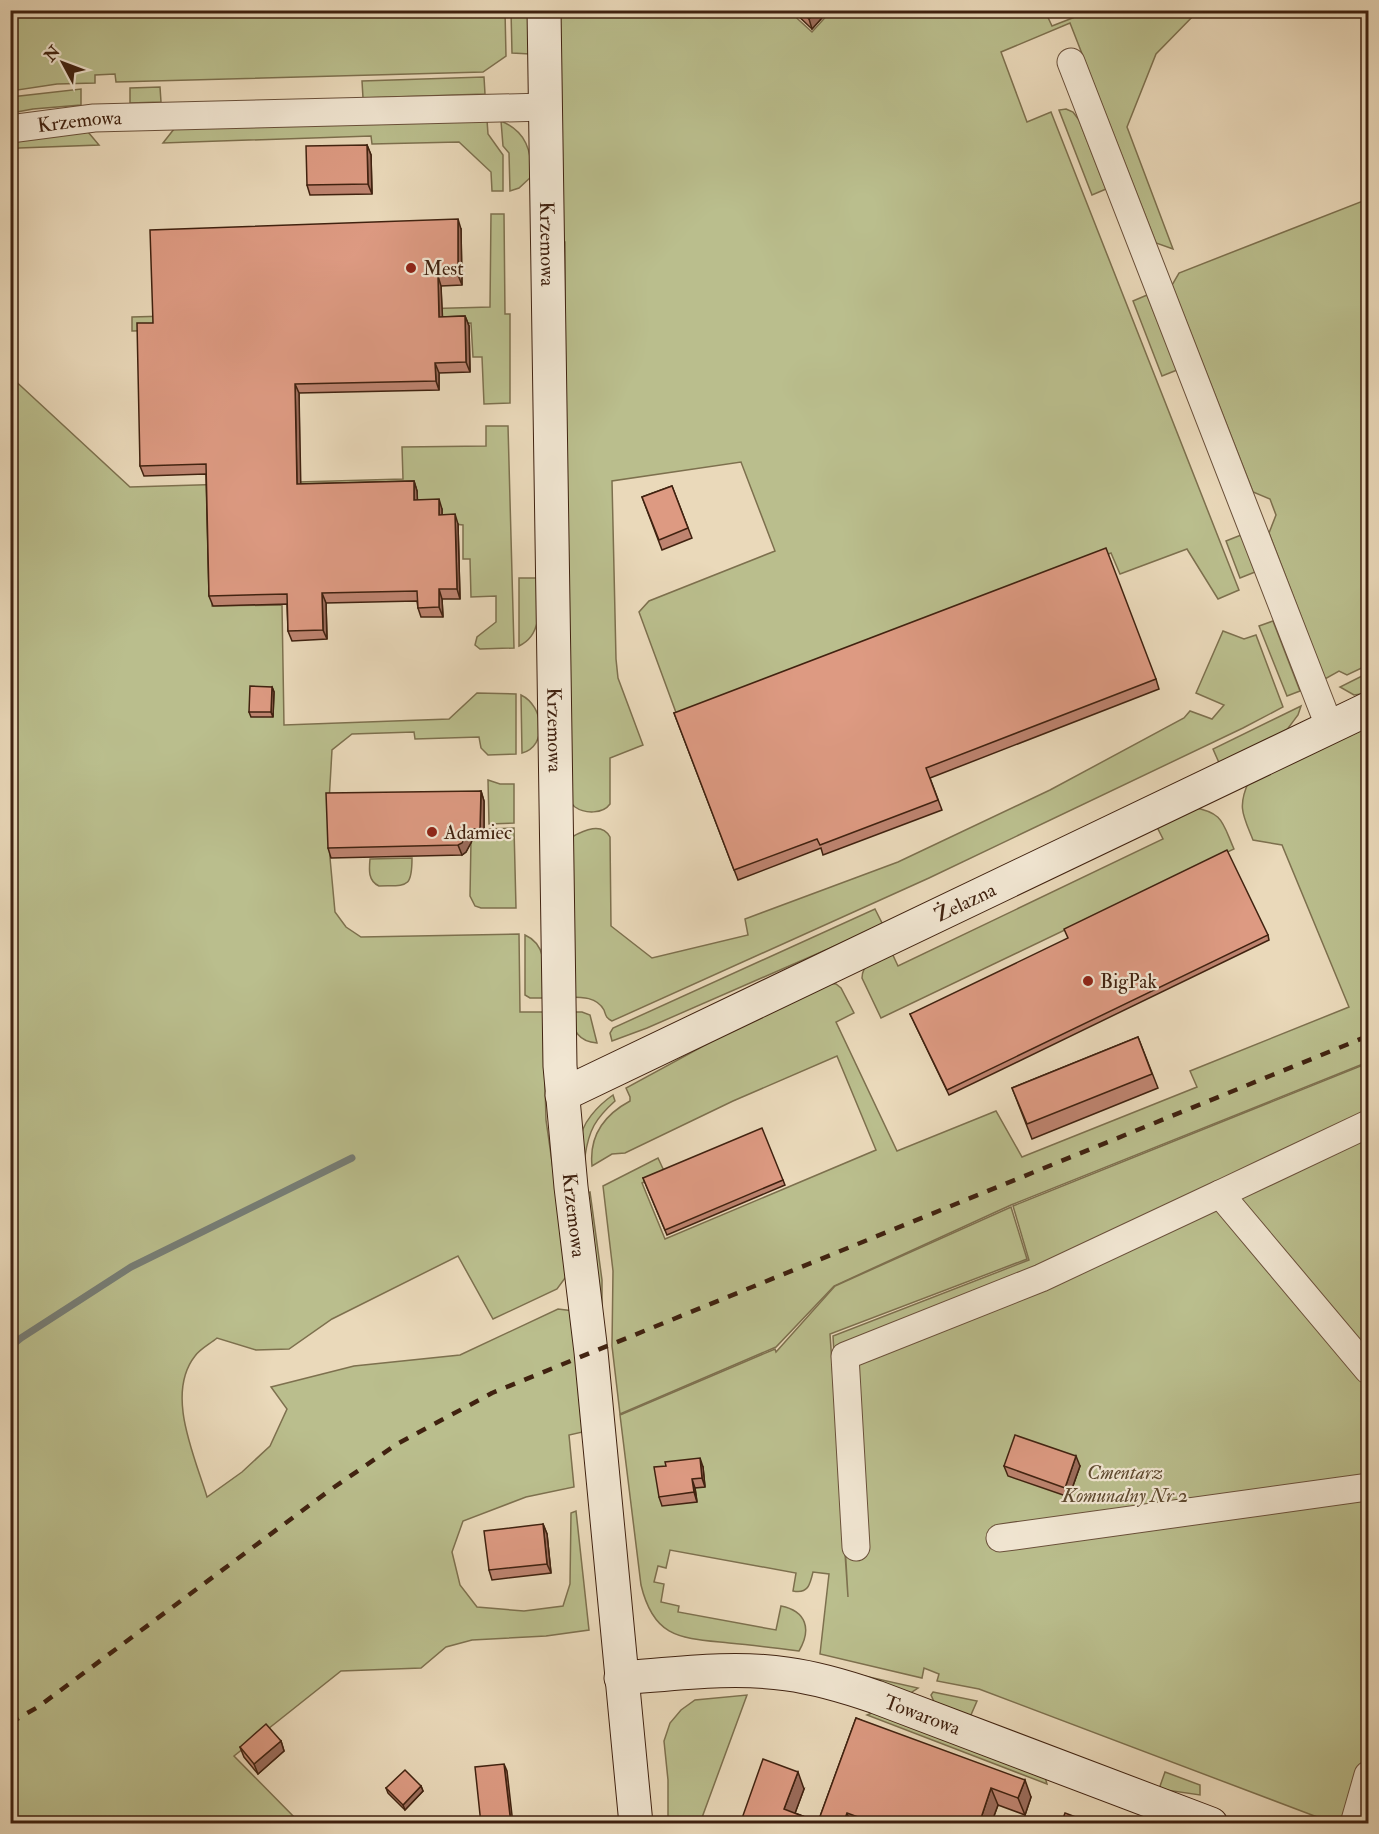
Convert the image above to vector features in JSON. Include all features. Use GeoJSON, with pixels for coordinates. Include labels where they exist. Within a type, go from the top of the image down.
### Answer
{"type":"FeatureCollection","features":[{"type":"Feature","properties":{"kind":"street","name":"Krzemowa"},"geometry":{"type":"LineString","coordinates":[[544,10],[560,1066],[571,1187],[591,1352],[621,1678]]}},
{"type":"Feature","properties":{"kind":"street"},"geometry":{"type":"LineString","coordinates":[[1071,62],[1330,728]]}},
{"type":"Feature","properties":{"kind":"street","name":"Krzemowa"},"geometry":{"type":"LineString","coordinates":[[10,129],[94,118],[545,107]]}},
{"type":"Feature","properties":{"kind":"street","name":"Żelazna"},"geometry":{"type":"LineString","coordinates":[[562,1095],[1368,709]]}},
{"type":"Feature","properties":{"kind":"street"},"geometry":{"type":"LineString","coordinates":[[856,1547],[845,1356],[1041,1278],[1368,1124]]}},
{"type":"Feature","properties":{"kind":"street"},"geometry":{"type":"LineString","coordinates":[[1220,1194],[1368,1370]]}},
{"type":"Feature","properties":{"kind":"street"},"geometry":{"type":"LineString","coordinates":[[1000,1538],[1368,1487]]}},
{"type":"Feature","properties":{"kind":"street","name":"Towarowa"},"geometry":{"type":"LineString","coordinates":[[621,1678],[756,1672],[819,1680],[876,1697],[1211,1824]]}},
{"type":"Feature","properties":{"kind":"street"},"geometry":{"type":"LineString","coordinates":[[621,1678],[636,1824]]}},
{"type":"Feature","properties":{"kind":"street"},"geometry":{"type":"LineString","coordinates":[[1354,1824],[1368,1776]]}},
{"type":"Feature","properties":{"kind":"green space"},"geometry":{"type":"Polygon","coordinates":[[[11,10],[505,11],[506,56],[483,72],[116,82],[115,74],[95,75],[95,83],[57,84],[11,91],[11,10]]]}},
{"type":"Feature","properties":{"kind":"green space"},"geometry":{"type":"Polygon","coordinates":[[[511,11],[529,11],[530,54],[512,53],[511,11]]]}},
{"type":"Feature","properties":{"kind":"green space"},"geometry":{"type":"Polygon","coordinates":[[[554,11],[789,11],[812,32],[831,11],[1045,11],[1052,26],[1075,17],[1073,11],[1198,11],[1156,54],[1127,127],[1173,249],[1156,243],[1070,23],[1001,52],[1027,122],[1051,112],[1239,590],[1218,599],[1187,549],[1120,574],[1111,553],[678,718],[639,612],[649,601],[775,551],[741,462],[612,481],[618,678],[643,745],[610,758],[610,804],[607,807],[594,812],[575,807],[566,795],[565,242],[558,242],[554,11]]]}},
{"type":"Feature","properties":{"kind":"green space"},"geometry":{"type":"Polygon","coordinates":[[[484,77],[485,94],[363,98],[362,81],[484,77]]]}},
{"type":"Feature","properties":{"kind":"green space"},"geometry":{"type":"Polygon","coordinates":[[[160,87],[161,102],[130,103],[130,88],[160,87]]]}},
{"type":"Feature","properties":{"kind":"green space"},"geometry":{"type":"Polygon","coordinates":[[[81,89],[81,105],[11,113],[11,97],[81,89]]]}},
{"type":"Feature","properties":{"kind":"green space"},"geometry":{"type":"Polygon","coordinates":[[[1066,109],[1073,112],[1079,120],[1106,189],[1092,195],[1059,110],[1066,109]]]}},
{"type":"Feature","properties":{"kind":"green space"},"geometry":{"type":"Polygon","coordinates":[[[487,120],[488,134],[503,155],[503,191],[492,191],[491,172],[459,142],[372,144],[371,136],[163,143],[174,129],[487,120]]]}},
{"type":"Feature","properties":{"kind":"green space"},"geometry":{"type":"Polygon","coordinates":[[[501,121],[510,125],[522,137],[530,158],[532,176],[519,188],[510,191],[509,153],[503,146],[501,121]]]}},
{"type":"Feature","properties":{"kind":"green space"},"geometry":{"type":"Polygon","coordinates":[[[88,132],[99,145],[11,150],[11,140],[88,132]]]}},
{"type":"Feature","properties":{"kind":"green space"},"geometry":{"type":"Polygon","coordinates":[[[1368,199],[1368,665],[1347,675],[1339,671],[1325,679],[1269,533],[1276,515],[1270,499],[1253,492],[1172,285],[1179,273],[1368,199]]]}},
{"type":"Feature","properties":{"kind":"green space"},"geometry":{"type":"Polygon","coordinates":[[[491,214],[504,214],[505,314],[510,314],[510,403],[484,404],[482,357],[473,357],[471,323],[132,331],[132,317],[490,307],[491,214]]]}},
{"type":"Feature","properties":{"kind":"green space"},"geometry":{"type":"Polygon","coordinates":[[[1147,295],[1177,370],[1162,376],[1133,301],[1147,295]]]}},
{"type":"Feature","properties":{"kind":"green space"},"geometry":{"type":"Polygon","coordinates":[[[10,376],[130,487],[403,479],[402,447],[486,446],[486,426],[508,426],[514,648],[480,649],[475,645],[477,637],[496,622],[496,596],[471,597],[470,559],[463,559],[463,525],[210,497],[212,606],[282,605],[284,725],[449,719],[477,693],[516,694],[516,754],[488,755],[481,748],[479,737],[415,739],[414,732],[352,734],[332,750],[329,802],[330,858],[335,912],[346,927],[361,937],[519,934],[520,1012],[543,1012],[546,1120],[568,1274],[557,1289],[493,1319],[458,1256],[332,1319],[289,1349],[256,1350],[217,1338],[195,1356],[186,1371],[183,1388],[182,1407],[185,1426],[207,1497],[242,1472],[270,1446],[287,1409],[271,1387],[354,1366],[460,1355],[558,1309],[574,1311],[587,1431],[569,1435],[574,1487],[526,1497],[463,1521],[452,1552],[460,1585],[477,1607],[524,1611],[563,1606],[570,1584],[571,1513],[576,1511],[589,1630],[546,1636],[472,1640],[446,1647],[421,1668],[341,1671],[234,1756],[300,1823],[11,1823],[10,376]]]}},
{"type":"Feature","properties":{"kind":"green space"},"geometry":{"type":"Polygon","coordinates":[[[1241,535],[1255,572],[1240,578],[1226,541],[1241,535]]]}},
{"type":"Feature","properties":{"kind":"green space"},"geometry":{"type":"Polygon","coordinates":[[[519,578],[537,578],[539,606],[533,634],[519,646],[519,578]]]}},
{"type":"Feature","properties":{"kind":"green space"},"geometry":{"type":"Polygon","coordinates":[[[1273,621],[1300,691],[1287,696],[1259,626],[1273,621]]]}},
{"type":"Feature","properties":{"kind":"green space"},"geometry":{"type":"Polygon","coordinates":[[[1223,631],[1244,639],[1256,635],[1283,707],[929,878],[612,1021],[606,1017],[604,1010],[597,1002],[569,997],[572,837],[592,829],[607,832],[610,837],[611,926],[652,958],[748,935],[745,919],[898,862],[1050,790],[1184,718],[1190,711],[1212,719],[1224,705],[1196,693],[1223,631]]]}},
{"type":"Feature","properties":{"kind":"green space"},"geometry":{"type":"Polygon","coordinates":[[[1368,673],[1368,693],[1354,695],[1340,687],[1368,673]]]}},
{"type":"Feature","properties":{"kind":"green space"},"geometry":{"type":"Polygon","coordinates":[[[521,695],[535,708],[540,726],[536,743],[522,753],[521,695]]]}},
{"type":"Feature","properties":{"kind":"green space"},"geometry":{"type":"Polygon","coordinates":[[[1301,706],[1298,715],[1286,731],[1220,765],[1213,749],[1301,706]]]}},
{"type":"Feature","properties":{"kind":"green space"},"geometry":{"type":"Polygon","coordinates":[[[1368,725],[1368,1062],[1011,1205],[834,1286],[776,1347],[620,1414],[612,1346],[613,1271],[603,1186],[658,1158],[665,1173],[642,1183],[665,1239],[876,1150],[837,1056],[733,1101],[625,1153],[612,1154],[592,1166],[593,1145],[600,1128],[613,1113],[630,1101],[626,1088],[788,1000],[825,983],[836,984],[841,988],[854,1013],[836,1022],[897,1151],[996,1111],[1022,1157],[1197,1087],[1190,1071],[1349,1007],[1282,845],[1253,840],[1242,805],[1249,781],[1368,725]]]}},
{"type":"Feature","properties":{"kind":"green space"},"geometry":{"type":"Polygon","coordinates":[[[488,780],[500,784],[514,784],[514,823],[489,824],[488,780]]]}},
{"type":"Feature","properties":{"kind":"green space"},"geometry":{"type":"Polygon","coordinates":[[[1192,807],[1210,812],[1220,820],[1234,849],[881,1018],[862,978],[865,968],[872,961],[891,951],[898,966],[1163,839],[1156,825],[1192,807]]]}},
{"type":"Feature","properties":{"kind":"green space"},"geometry":{"type":"Polygon","coordinates":[[[514,828],[516,908],[475,906],[470,896],[471,840],[484,840],[484,829],[514,828]]]}},
{"type":"Feature","properties":{"kind":"green space"},"geometry":{"type":"Polygon","coordinates":[[[412,858],[411,875],[409,880],[402,885],[379,886],[371,878],[370,859],[412,858]]]}},
{"type":"Feature","properties":{"kind":"green space"},"geometry":{"type":"Polygon","coordinates":[[[875,909],[883,925],[647,1028],[612,1041],[610,1033],[613,1028],[875,909]]]}},
{"type":"Feature","properties":{"kind":"green space"},"geometry":{"type":"Polygon","coordinates":[[[525,935],[533,940],[542,954],[543,998],[530,998],[525,995],[525,935]]]}},
{"type":"Feature","properties":{"kind":"green space"},"geometry":{"type":"Polygon","coordinates":[[[569,1012],[582,1012],[590,1015],[597,1043],[580,1037],[569,1012]]]}},
{"type":"Feature","properties":{"kind":"green space","name":"Cmentarz Komunalny Nr 2"},"geometry":{"type":"Polygon","coordinates":[[[1368,1063],[1368,1823],[1333,1823],[979,1689],[937,1681],[939,1674],[924,1668],[922,1678],[820,1654],[829,1574],[813,1572],[808,1588],[798,1592],[793,1591],[796,1573],[670,1550],[666,1568],[658,1566],[654,1582],[664,1584],[661,1602],[679,1606],[678,1612],[776,1630],[781,1606],[796,1612],[806,1628],[799,1651],[683,1637],[662,1626],[653,1616],[641,1585],[620,1415],[775,1349],[776,1352],[835,1286],[1011,1207],[1027,1259],[830,1334],[848,1597],[833,1336],[1029,1260],[1013,1206],[1368,1063]]]}},
{"type":"Feature","properties":{"kind":"green space"},"geometry":{"type":"Polygon","coordinates":[[[613,1095],[615,1101],[598,1119],[591,1132],[585,1156],[581,1144],[583,1128],[597,1109],[613,1095]]]}},
{"type":"Feature","properties":{"kind":"green space"},"geometry":{"type":"Polygon","coordinates":[[[590,1192],[602,1280],[602,1327],[583,1195],[590,1192]]]}},
{"type":"Feature","properties":{"kind":"green space"},"geometry":{"type":"Polygon","coordinates":[[[829,1668],[918,1688],[909,1694],[829,1668]]]}},
{"type":"Feature","properties":{"kind":"green space"},"geometry":{"type":"Polygon","coordinates":[[[933,1692],[977,1701],[970,1717],[935,1704],[931,1695],[933,1692]]]}},
{"type":"Feature","properties":{"kind":"green space"},"geometry":{"type":"Polygon","coordinates":[[[747,1695],[700,1823],[668,1823],[668,1780],[664,1741],[670,1723],[681,1710],[695,1700],[747,1695]]]}},
{"type":"Feature","properties":{"kind":"green space"},"geometry":{"type":"Polygon","coordinates":[[[874,1712],[1045,1777],[1047,1784],[867,1715],[874,1712]]]}},
{"type":"Feature","properties":{"kind":"green space"},"geometry":{"type":"Polygon","coordinates":[[[1165,1772],[1200,1785],[1200,1795],[1159,1789],[1165,1772]]]}},
{"type":"Feature","properties":{"kind":"building"},"geometry":{"type":"Polygon","coordinates":[[[799,10],[816,10],[809,19],[799,10]]]}},
{"type":"Feature","properties":{"kind":"building"},"geometry":{"type":"Polygon","coordinates":[[[367,145],[368,184],[307,185],[306,146],[367,145]]]}},
{"type":"Feature","properties":{"kind":"building"},"geometry":{"type":"Polygon","coordinates":[[[458,219],[458,275],[438,276],[439,317],[465,316],[466,362],[435,363],[436,381],[295,384],[297,484],[414,481],[414,500],[439,499],[439,515],[455,514],[457,589],[439,589],[439,607],[418,608],[417,591],[322,593],[323,630],[288,631],[287,594],[209,596],[206,464],[140,466],[137,323],[153,323],[150,230],[458,219]]]}},
{"type":"Feature","properties":{"kind":"building"},"geometry":{"type":"Polygon","coordinates":[[[672,486],[688,528],[659,540],[642,497],[672,486]]]}},
{"type":"Feature","properties":{"kind":"building"},"geometry":{"type":"Polygon","coordinates":[[[1106,548],[1156,679],[926,768],[938,800],[820,845],[817,839],[734,870],[674,713],[1106,548]]]}},
{"type":"Feature","properties":{"kind":"building"},"geometry":{"type":"Polygon","coordinates":[[[250,686],[272,687],[271,712],[249,712],[250,686]]]}},
{"type":"Feature","properties":{"kind":"building"},"geometry":{"type":"Polygon","coordinates":[[[481,791],[480,829],[470,829],[462,843],[458,845],[328,848],[326,793],[481,791]]]}},
{"type":"Feature","properties":{"kind":"building","name":"BigPak"},"geometry":{"type":"Polygon","coordinates":[[[1227,850],[1268,935],[947,1090],[910,1014],[1068,938],[1064,929],[1227,850]]]}},
{"type":"Feature","properties":{"kind":"building"},"geometry":{"type":"Polygon","coordinates":[[[1138,1037],[1152,1074],[1027,1124],[1012,1088],[1138,1037]]]}},
{"type":"Feature","properties":{"kind":"building"},"geometry":{"type":"Polygon","coordinates":[[[762,1128],[783,1180],[665,1230],[643,1178],[762,1128]]]}},
{"type":"Feature","properties":{"kind":"building"},"geometry":{"type":"Polygon","coordinates":[[[1015,1435],[1076,1456],[1065,1488],[1004,1466],[1015,1435]]]}},
{"type":"Feature","properties":{"kind":"building"},"geometry":{"type":"Polygon","coordinates":[[[700,1458],[702,1478],[692,1479],[694,1492],[659,1497],[654,1467],[666,1466],[665,1462],[700,1458]]]}},
{"type":"Feature","properties":{"kind":"building"},"geometry":{"type":"Polygon","coordinates":[[[543,1524],[547,1564],[489,1570],[484,1531],[543,1524]]]}},
{"type":"Feature","properties":{"kind":"building"},"geometry":{"type":"Polygon","coordinates":[[[856,1718],[1025,1780],[1018,1798],[991,1788],[979,1824],[877,1824],[847,1813],[843,1824],[818,1822],[856,1718]]]}},
{"type":"Feature","properties":{"kind":"building"},"geometry":{"type":"Polygon","coordinates":[[[266,1724],[281,1741],[254,1764],[240,1747],[266,1724]]]}},
{"type":"Feature","properties":{"kind":"building"},"geometry":{"type":"Polygon","coordinates":[[[763,1759],[798,1772],[784,1809],[823,1824],[740,1824],[763,1759]]]}},
{"type":"Feature","properties":{"kind":"building"},"geometry":{"type":"Polygon","coordinates":[[[504,1764],[511,1824],[481,1824],[475,1767],[504,1764]]]}},
{"type":"Feature","properties":{"kind":"building"},"geometry":{"type":"Polygon","coordinates":[[[405,1770],[421,1786],[403,1805],[386,1788],[405,1770]]]}},
{"type":"Feature","properties":{"kind":"building"},"geometry":{"type":"Polygon","coordinates":[[[1065,1813],[1094,1824],[1061,1824],[1065,1813]]]}},
{"type":"Feature","properties":{"kind":"building"},"geometry":{"type":"Polygon","coordinates":[[[548,1817],[563,1824],[545,1824],[548,1817]]]}},
{"type":"Feature","properties":{"kind":"waterway"},"geometry":{"type":"LineString","coordinates":[[10,1347],[131,1267],[352,1158]]}},
{"type":"Feature","properties":{"kind":"railway"},"geometry":{"type":"LineString","coordinates":[[10,1723],[38,1707],[330,1490],[397,1444],[492,1393],[1368,1036]]}},
{"type":"Feature","properties":{"kind":"place","name":"Mest"},"geometry":{"type":"Point","coordinates":[411,268]}},
{"type":"Feature","properties":{"kind":"place","name":"Adamiec"},"geometry":{"type":"Point","coordinates":[432,832]}},
{"type":"Feature","properties":{"kind":"place","name":"BigPak"},"geometry":{"type":"Point","coordinates":[1088,981]}}]}
